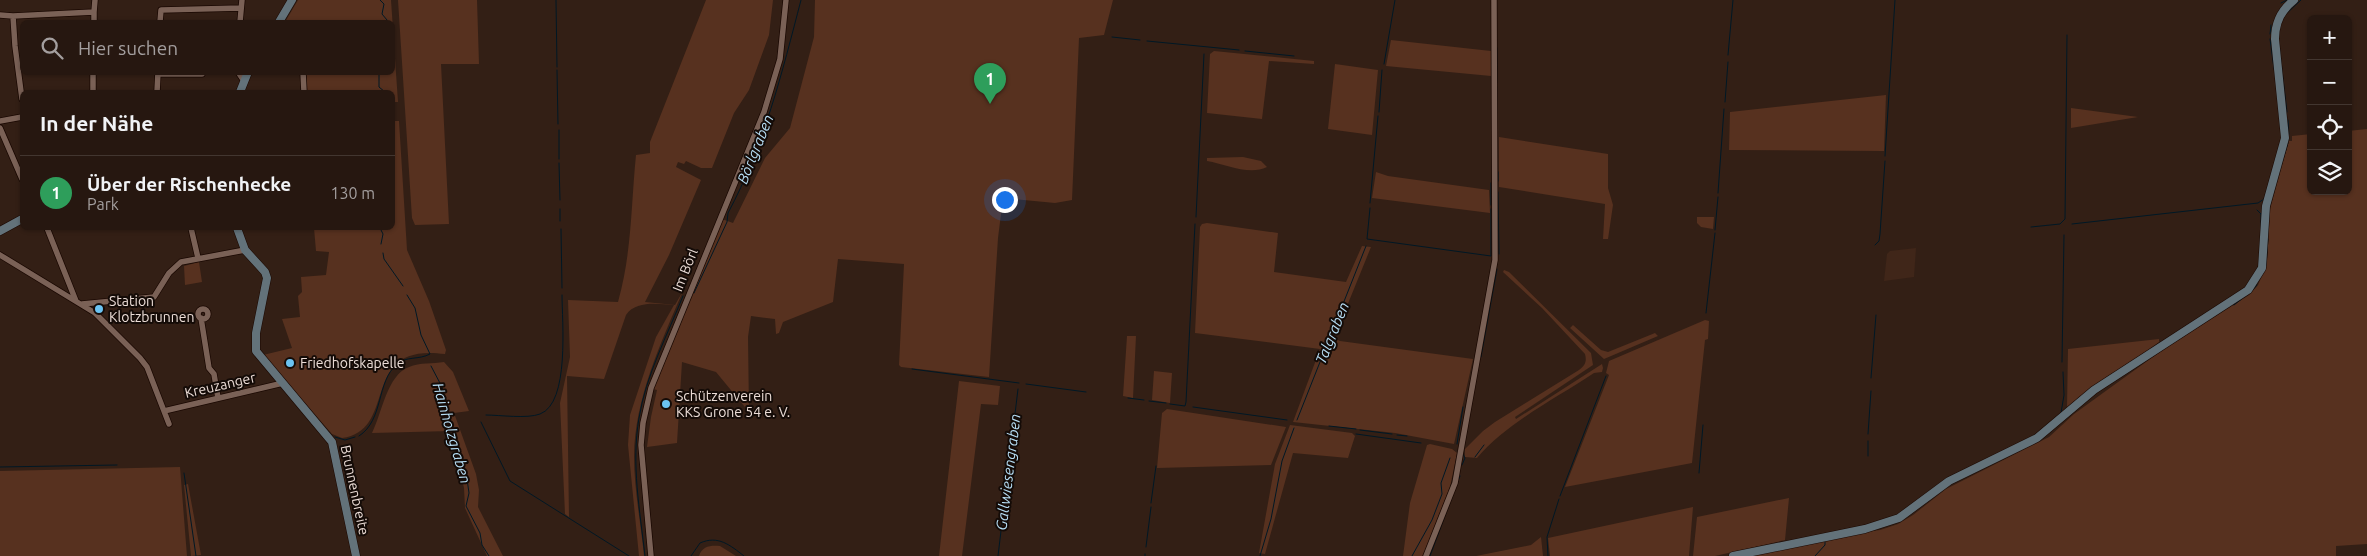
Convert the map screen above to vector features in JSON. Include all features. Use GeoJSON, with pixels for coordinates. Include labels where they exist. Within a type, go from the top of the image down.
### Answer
{"type":"FeatureCollection","features":[{"type":"Feature","properties":{"kind":"street"},"geometry":{"type":"LineString","coordinates":[[94,20],[95,0]]}},
{"type":"Feature","properties":{"kind":"street"},"geometry":{"type":"LineString","coordinates":[[240,20],[242,0]]}},
{"type":"Feature","properties":{"kind":"street"},"geometry":{"type":"LineString","coordinates":[[280,20],[292,0]]}},
{"type":"Feature","properties":{"kind":"street","name":"Im Börl"},"geometry":{"type":"LineString","coordinates":[[651,556],[642,445],[643,423],[651,388],[764,112],[780,59],[786,0]]}},
{"type":"Feature","properties":{"kind":"street"},"geometry":{"type":"LineString","coordinates":[[1426,556],[1455,483],[1495,260],[1494,0]]}},
{"type":"Feature","properties":{"kind":"street"},"geometry":{"type":"LineString","coordinates":[[1734,556],[1865,529],[1899,518],[1949,481],[2037,438],[2094,390],[2248,290],[2262,268],[2266,206],[2284,138],[2274,40],[2276,27],[2283,12],[2294,0]]}},
{"type":"Feature","properties":{"kind":"street"},"geometry":{"type":"LineString","coordinates":[[160,20],[161,10],[241,8]]}},
{"type":"Feature","properties":{"kind":"street"},"geometry":{"type":"LineString","coordinates":[[0,15],[94,12]]}},
{"type":"Feature","properties":{"kind":"street"},"geometry":{"type":"LineString","coordinates":[[13,16],[14,46],[21,90]]}},
{"type":"Feature","properties":{"kind":"street"},"geometry":{"type":"LineString","coordinates":[[93,75],[93,90]]}},
{"type":"Feature","properties":{"kind":"street"},"geometry":{"type":"LineString","coordinates":[[157,90],[158,75]]}},
{"type":"Feature","properties":{"kind":"street"},"geometry":{"type":"LineString","coordinates":[[240,75],[244,81]]}},
{"type":"Feature","properties":{"kind":"street"},"geometry":{"type":"LineString","coordinates":[[241,90],[247,75]]}},
{"type":"Feature","properties":{"kind":"street"},"geometry":{"type":"LineString","coordinates":[[303,75],[304,90]]}},
{"type":"Feature","properties":{"kind":"street"},"geometry":{"type":"LineString","coordinates":[[0,121],[20,116]]}},
{"type":"Feature","properties":{"kind":"street"},"geometry":{"type":"LineString","coordinates":[[0,128],[20,174]]}},
{"type":"Feature","properties":{"kind":"street"},"geometry":{"type":"LineString","coordinates":[[0,232],[20,220]]}},
{"type":"Feature","properties":{"kind":"street"},"geometry":{"type":"LineString","coordinates":[[48,230],[79,303]]}},
{"type":"Feature","properties":{"kind":"street"},"geometry":{"type":"LineString","coordinates":[[191,230],[198,258]]}},
{"type":"Feature","properties":{"kind":"street","name":"Brunnenbreite"},"geometry":{"type":"LineString","coordinates":[[238,230],[245,250],[263,269],[267,278],[256,333],[256,350],[332,442],[356,556]]}},
{"type":"Feature","properties":{"kind":"street"},"geometry":{"type":"LineString","coordinates":[[79,303],[154,298],[174,268],[186,260],[245,250]]}},
{"type":"Feature","properties":{"kind":"street"},"geometry":{"type":"LineString","coordinates":[[0,255],[95,313],[140,358],[147,367],[168,424]]}},
{"type":"Feature","properties":{"kind":"street"},"geometry":{"type":"LineString","coordinates":[[200,318],[209,368],[214,374],[218,398]]}},
{"type":"Feature","properties":{"kind":"street","name":"Kreuzanger"},"geometry":{"type":"LineString","coordinates":[[164,411],[283,383]]}},
{"type":"Feature","properties":{"kind":"shaded area"},"geometry":{"type":"Polygon","coordinates":[[[298,0],[391,0],[392,20],[286,20],[298,0]]]}},
{"type":"Feature","properties":{"kind":"shaded area"},"geometry":{"type":"Polygon","coordinates":[[[398,0],[477,0],[479,64],[441,64],[449,224],[415,225],[412,218],[398,0]]]}},
{"type":"Feature","properties":{"kind":"shaded area"},"geometry":{"type":"Polygon","coordinates":[[[706,0],[773,0],[769,35],[749,90],[734,113],[712,168],[701,168],[686,161],[684,164],[678,162],[676,167],[701,180],[669,255],[645,302],[675,305],[683,291],[650,372],[635,434],[634,468],[644,556],[639,556],[628,445],[630,415],[656,337],[674,305],[648,304],[630,310],[626,315],[604,379],[567,376],[569,517],[565,514],[560,403],[570,357],[568,300],[618,302],[629,247],[636,155],[650,153],[650,142],[706,0]]]}},
{"type":"Feature","properties":{"kind":"shaded area"},"geometry":{"type":"Polygon","coordinates":[[[815,0],[1113,0],[1104,35],[1079,38],[1072,200],[1055,203],[1003,198],[998,238],[989,377],[901,367],[899,365],[904,264],[838,259],[833,302],[783,322],[779,333],[776,334],[775,319],[751,316],[748,337],[749,412],[716,372],[682,362],[677,443],[647,447],[657,390],[653,389],[722,219],[733,223],[765,158],[790,128],[814,37],[815,0]]]}},
{"type":"Feature","properties":{"kind":"shaded area"},"geometry":{"type":"Polygon","coordinates":[[[1391,40],[1491,51],[1491,76],[1386,66],[1391,40]]]}},
{"type":"Feature","properties":{"kind":"shaded area"},"geometry":{"type":"Polygon","coordinates":[[[1214,51],[1314,61],[1314,64],[1269,61],[1262,119],[1207,113],[1210,54],[1214,51]]]}},
{"type":"Feature","properties":{"kind":"shaded area"},"geometry":{"type":"Polygon","coordinates":[[[395,58],[398,102],[395,102],[395,90],[307,90],[306,75],[395,75],[395,58]]]}},
{"type":"Feature","properties":{"kind":"shaded area"},"geometry":{"type":"Polygon","coordinates":[[[1335,64],[1378,70],[1372,135],[1328,129],[1335,64]]]}},
{"type":"Feature","properties":{"kind":"shaded area"},"geometry":{"type":"Polygon","coordinates":[[[1886,95],[1884,151],[1729,150],[1730,112],[1886,95]]]}},
{"type":"Feature","properties":{"kind":"shaded area"},"geometry":{"type":"Polygon","coordinates":[[[2071,108],[2138,117],[2071,128],[2071,108]]]}},
{"type":"Feature","properties":{"kind":"shaded area"},"geometry":{"type":"Polygon","coordinates":[[[395,121],[399,121],[407,250],[429,301],[446,350],[445,354],[418,354],[400,361],[389,373],[370,420],[359,432],[342,438],[332,434],[263,355],[292,348],[282,319],[300,317],[298,296],[302,292],[301,277],[326,275],[329,252],[316,251],[314,230],[395,230],[395,121]]]}},
{"type":"Feature","properties":{"kind":"shaded area"},"geometry":{"type":"Polygon","coordinates":[[[2367,129],[2367,544],[2336,546],[2336,556],[1747,556],[1842,535],[1880,530],[1898,524],[1913,515],[1946,489],[2049,437],[2074,414],[2164,349],[2249,295],[2258,285],[2267,264],[2270,209],[2292,136],[2307,134],[2307,195],[2352,195],[2352,131],[2367,129]]]}},
{"type":"Feature","properties":{"kind":"shaded area"},"geometry":{"type":"Polygon","coordinates":[[[1499,137],[1608,154],[1608,188],[1613,205],[1608,239],[1603,239],[1605,204],[1499,187],[1499,137]]]}},
{"type":"Feature","properties":{"kind":"shaded area"},"geometry":{"type":"Polygon","coordinates":[[[1243,157],[1261,161],[1267,167],[1245,170],[1207,161],[1207,158],[1243,157]]]}},
{"type":"Feature","properties":{"kind":"shaded area"},"geometry":{"type":"Polygon","coordinates":[[[1376,172],[1388,176],[1489,190],[1490,213],[1372,198],[1376,172]]]}},
{"type":"Feature","properties":{"kind":"shaded area"},"geometry":{"type":"Polygon","coordinates":[[[1697,217],[1714,217],[1713,229],[1701,227],[1697,223],[1697,217]]]}},
{"type":"Feature","properties":{"kind":"shaded area"},"geometry":{"type":"Polygon","coordinates":[[[1207,223],[1278,233],[1274,272],[1346,282],[1362,246],[1371,247],[1334,338],[1340,341],[1473,359],[1454,444],[1395,433],[1293,422],[1320,349],[1195,333],[1200,227],[1202,224],[1207,223]]]}},
{"type":"Feature","properties":{"kind":"shaded area"},"geometry":{"type":"Polygon","coordinates":[[[1916,248],[1914,277],[1884,281],[1887,254],[1890,251],[1916,248]]]}},
{"type":"Feature","properties":{"kind":"shaded area"},"geometry":{"type":"Polygon","coordinates":[[[199,262],[202,282],[185,285],[184,266],[199,262]]]}},
{"type":"Feature","properties":{"kind":"shaded area"},"geometry":{"type":"Polygon","coordinates":[[[1504,270],[1509,272],[1591,353],[1593,365],[1515,417],[1516,419],[1602,364],[1603,368],[1602,372],[1594,373],[1517,422],[1489,445],[1477,458],[1465,457],[1465,449],[1483,431],[1579,370],[1586,361],[1585,354],[1542,308],[1503,272],[1504,270]]]}},
{"type":"Feature","properties":{"kind":"shaded area"},"geometry":{"type":"Polygon","coordinates":[[[1705,320],[1709,321],[1708,339],[1705,340],[1692,463],[1565,487],[1609,375],[1606,373],[1609,361],[1705,320]]]}},
{"type":"Feature","properties":{"kind":"shaded area"},"geometry":{"type":"Polygon","coordinates":[[[1573,325],[1601,350],[1608,352],[1655,333],[1658,336],[1604,359],[1570,328],[1573,325]]]}},
{"type":"Feature","properties":{"kind":"shaded area"},"geometry":{"type":"Polygon","coordinates":[[[1127,336],[1136,336],[1133,398],[1123,396],[1127,336]]]}},
{"type":"Feature","properties":{"kind":"shaded area"},"geometry":{"type":"Polygon","coordinates":[[[2159,339],[2159,342],[2070,408],[2067,407],[2068,349],[2159,339]]]}},
{"type":"Feature","properties":{"kind":"shaded area"},"geometry":{"type":"Polygon","coordinates":[[[444,362],[453,372],[469,411],[454,413],[476,474],[479,490],[478,507],[503,556],[487,556],[465,508],[464,488],[451,431],[372,433],[390,386],[402,371],[418,364],[444,362]]]}},
{"type":"Feature","properties":{"kind":"shaded area"},"geometry":{"type":"Polygon","coordinates":[[[1154,371],[1172,373],[1170,403],[1152,400],[1154,371]]]}},
{"type":"Feature","properties":{"kind":"shaded area"},"geometry":{"type":"Polygon","coordinates":[[[959,381],[1000,386],[998,405],[981,404],[962,556],[939,556],[959,381]]]}},
{"type":"Feature","properties":{"kind":"shaded area"},"geometry":{"type":"Polygon","coordinates":[[[1167,409],[1286,427],[1271,465],[1157,468],[1162,413],[1167,409]]]}},
{"type":"Feature","properties":{"kind":"shaded area"},"geometry":{"type":"Polygon","coordinates":[[[1290,425],[1352,433],[1355,436],[1348,458],[1293,453],[1265,554],[1259,553],[1275,464],[1290,425]]]}},
{"type":"Feature","properties":{"kind":"shaded area"},"geometry":{"type":"Polygon","coordinates":[[[1427,445],[1452,449],[1457,453],[1450,487],[1423,556],[1403,556],[1410,503],[1427,445]]]}},
{"type":"Feature","properties":{"kind":"shaded area"},"geometry":{"type":"Polygon","coordinates":[[[180,467],[187,556],[0,556],[0,471],[180,467]]]}},
{"type":"Feature","properties":{"kind":"shaded area"},"geometry":{"type":"Polygon","coordinates":[[[188,484],[201,555],[191,556],[184,485],[188,484]]]}},
{"type":"Feature","properties":{"kind":"shaded area"},"geometry":{"type":"Polygon","coordinates":[[[1789,498],[1785,540],[1715,556],[1693,556],[1697,517],[1789,498]]]}},
{"type":"Feature","properties":{"kind":"shaded area"},"geometry":{"type":"Polygon","coordinates":[[[1693,507],[1689,556],[1550,556],[1548,538],[1693,507]]]}},
{"type":"Feature","properties":{"kind":"shaded area"},"geometry":{"type":"Polygon","coordinates":[[[1541,537],[1543,556],[1476,556],[1531,545],[1541,537]]]}},
{"type":"Feature","properties":{"kind":"shaded area"},"geometry":{"type":"Polygon","coordinates":[[[720,546],[736,556],[699,556],[702,550],[707,547],[720,546]]]}},
{"type":"Feature","properties":{"kind":"waterway","name":"Hainholzgraben"},"geometry":{"type":"LineString","coordinates":[[380,0],[384,4],[382,14],[387,20]]}},
{"type":"Feature","properties":{"kind":"waterway"},"geometry":{"type":"LineString","coordinates":[[556,0],[557,67]]}},
{"type":"Feature","properties":{"kind":"waterway","name":"Börlgraben"},"geometry":{"type":"LineString","coordinates":[[694,293],[727,222],[728,213],[741,188],[762,135],[779,82],[801,0]]}},
{"type":"Feature","properties":{"kind":"waterway","name":"Talgraben"},"geometry":{"type":"LineString","coordinates":[[1384,64],[1395,0]]}},
{"type":"Feature","properties":{"kind":"waterway"},"geometry":{"type":"LineString","coordinates":[[1728,55],[1733,0]]}},
{"type":"Feature","properties":{"kind":"waterway"},"geometry":{"type":"LineString","coordinates":[[1885,156],[1895,0]]}},
{"type":"Feature","properties":{"kind":"waterway"},"geometry":{"type":"LineString","coordinates":[[2281,3],[2287,0]]}},
{"type":"Feature","properties":{"kind":"waterway"},"geometry":{"type":"LineString","coordinates":[[2284,16],[2301,0]]}},
{"type":"Feature","properties":{"kind":"waterway"},"geometry":{"type":"LineString","coordinates":[[2270,34],[2271,25]]}},
{"type":"Feature","properties":{"kind":"waterway"},"geometry":{"type":"LineString","coordinates":[[2031,227],[2060,224],[2065,219],[2067,35]]}},
{"type":"Feature","properties":{"kind":"waterway"},"geometry":{"type":"LineString","coordinates":[[1112,37],[1140,40]]}},
{"type":"Feature","properties":{"kind":"waterway"},"geometry":{"type":"LineString","coordinates":[[2270,39],[2274,69]]}},
{"type":"Feature","properties":{"kind":"waterway"},"geometry":{"type":"LineString","coordinates":[[1147,41],[1239,50]]}},
{"type":"Feature","properties":{"kind":"waterway"},"geometry":{"type":"LineString","coordinates":[[2279,44],[2287,112]]}},
{"type":"Feature","properties":{"kind":"waterway"},"geometry":{"type":"LineString","coordinates":[[1497,48],[1497,83]]}},
{"type":"Feature","properties":{"kind":"waterway"},"geometry":{"type":"LineString","coordinates":[[1245,51],[1294,56]]}},
{"type":"Feature","properties":{"kind":"waterway"},"geometry":{"type":"LineString","coordinates":[[1196,217],[1204,54]]}},
{"type":"Feature","properties":{"kind":"waterway"},"geometry":{"type":"LineString","coordinates":[[1725,102],[1728,62]]}},
{"type":"Feature","properties":{"kind":"waterway"},"geometry":{"type":"LineString","coordinates":[[557,70],[558,124]]}},
{"type":"Feature","properties":{"kind":"waterway","name":"Talgraben"},"geometry":{"type":"LineString","coordinates":[[1379,112],[1382,70]]}},
{"type":"Feature","properties":{"kind":"waterway","name":"Hainholzgraben"},"geometry":{"type":"LineString","coordinates":[[379,75],[379,87],[383,90]]}},
{"type":"Feature","properties":{"kind":"waterway"},"geometry":{"type":"LineString","coordinates":[[1497,87],[1497,114]]}},
{"type":"Feature","properties":{"kind":"waterway"},"geometry":{"type":"LineString","coordinates":[[1718,193],[1724,109]]}},
{"type":"Feature","properties":{"kind":"waterway","name":"Talgraben"},"geometry":{"type":"LineString","coordinates":[[1370,203],[1378,116]]}},
{"type":"Feature","properties":{"kind":"waterway"},"geometry":{"type":"LineString","coordinates":[[1497,118],[1497,152]]}},
{"type":"Feature","properties":{"kind":"waterway"},"geometry":{"type":"LineString","coordinates":[[2288,120],[2289,134]]}},
{"type":"Feature","properties":{"kind":"waterway"},"geometry":{"type":"LineString","coordinates":[[559,130],[559,159]]}},
{"type":"Feature","properties":{"kind":"waterway"},"geometry":{"type":"LineString","coordinates":[[2277,179],[2288,143]]}},
{"type":"Feature","properties":{"kind":"waterway"},"geometry":{"type":"LineString","coordinates":[[1875,245],[1879,241],[1880,234],[1885,161]]}},
{"type":"Feature","properties":{"kind":"waterway"},"geometry":{"type":"LineString","coordinates":[[559,163],[560,200]]}},
{"type":"Feature","properties":{"kind":"waterway"},"geometry":{"type":"LineString","coordinates":[[1498,172],[1498,181]]}},
{"type":"Feature","properties":{"kind":"waterway"},"geometry":{"type":"LineString","coordinates":[[1491,183],[1491,205]]}},
{"type":"Feature","properties":{"kind":"waterway"},"geometry":{"type":"LineString","coordinates":[[2072,224],[2258,203],[2264,199],[2268,186]]}},
{"type":"Feature","properties":{"kind":"waterway"},"geometry":{"type":"LineString","coordinates":[[1498,192],[1499,254]]}},
{"type":"Feature","properties":{"kind":"waterway"},"geometry":{"type":"LineString","coordinates":[[1715,230],[1718,197]]}},
{"type":"Feature","properties":{"kind":"waterway"},"geometry":{"type":"LineString","coordinates":[[1370,208],[1367,239],[1491,256],[1491,209]]}},
{"type":"Feature","properties":{"kind":"waterway"},"geometry":{"type":"LineString","coordinates":[[560,209],[560,221]]}},
{"type":"Feature","properties":{"kind":"waterway"},"geometry":{"type":"LineString","coordinates":[[2257,210],[2261,214],[2261,232]]}},
{"type":"Feature","properties":{"kind":"waterway"},"geometry":{"type":"LineString","coordinates":[[1170,404],[1185,406],[1186,402],[1195,224]]}},
{"type":"Feature","properties":{"kind":"waterway"},"geometry":{"type":"LineString","coordinates":[[561,229],[562,288]]}},
{"type":"Feature","properties":{"kind":"waterway","name":"Hainholzgraben"},"geometry":{"type":"LineString","coordinates":[[381,230],[383,234],[381,244]]}},
{"type":"Feature","properties":{"kind":"waterway"},"geometry":{"type":"LineString","coordinates":[[1706,313],[1715,233]]}},
{"type":"Feature","properties":{"kind":"waterway"},"geometry":{"type":"LineString","coordinates":[[2062,362],[2064,235]]}},
{"type":"Feature","properties":{"kind":"waterway"},"geometry":{"type":"LineString","coordinates":[[2266,265],[2268,239]]}},
{"type":"Feature","properties":{"kind":"waterway","name":"Talgraben"},"geometry":{"type":"LineString","coordinates":[[1297,420],[1366,246]]}},
{"type":"Feature","properties":{"kind":"waterway","name":"Hainholzgraben"},"geometry":{"type":"LineString","coordinates":[[383,253],[384,259],[403,286]]}},
{"type":"Feature","properties":{"kind":"waterway"},"geometry":{"type":"LineString","coordinates":[[1481,357],[1497,269]]}},
{"type":"Feature","properties":{"kind":"waterway"},"geometry":{"type":"LineString","coordinates":[[2251,292],[2257,285]]}},
{"type":"Feature","properties":{"kind":"waterway"},"geometry":{"type":"LineString","coordinates":[[2234,305],[2248,294]]}},
{"type":"Feature","properties":{"kind":"waterway"},"geometry":{"type":"LineString","coordinates":[[359,436],[373,421],[390,372],[401,362],[430,354],[421,335],[415,308],[407,295]]}},
{"type":"Feature","properties":{"kind":"waterway"},"geometry":{"type":"LineString","coordinates":[[486,415],[521,417],[540,414],[550,407],[556,394],[562,360],[562,295]]}},
{"type":"Feature","properties":{"kind":"waterway","name":"Börlgraben"},"geometry":{"type":"LineString","coordinates":[[645,556],[636,470],[639,418],[652,371],[683,296]]}},
{"type":"Feature","properties":{"kind":"waterway"},"geometry":{"type":"LineString","coordinates":[[1871,378],[1876,315]]}},
{"type":"Feature","properties":{"kind":"waterway","name":"Hainholzgraben"},"geometry":{"type":"LineString","coordinates":[[431,366],[442,387],[460,458],[466,472],[469,493],[466,506],[480,533],[482,545],[489,556]]}},
{"type":"Feature","properties":{"kind":"waterway","name":"Gallwiesengraben"},"geometry":{"type":"LineString","coordinates":[[912,369],[1019,383]]}},
{"type":"Feature","properties":{"kind":"waterway"},"geometry":{"type":"LineString","coordinates":[[2061,413],[2064,395],[2063,372]]}},
{"type":"Feature","properties":{"kind":"waterway"},"geometry":{"type":"LineString","coordinates":[[1560,496],[1606,376]]}},
{"type":"Feature","properties":{"kind":"waterway","name":"Gallwiesengraben"},"geometry":{"type":"LineString","coordinates":[[1026,384],[1086,392]]}},
{"type":"Feature","properties":{"kind":"waterway","name":"Gallwiesengraben"},"geometry":{"type":"LineString","coordinates":[[998,556],[1018,389]]}},
{"type":"Feature","properties":{"kind":"waterway"},"geometry":{"type":"LineString","coordinates":[[1868,434],[1871,391]]}},
{"type":"Feature","properties":{"kind":"waterway"},"geometry":{"type":"LineString","coordinates":[[1128,398],[1144,400]]}},
{"type":"Feature","properties":{"kind":"waterway"},"geometry":{"type":"LineString","coordinates":[[1149,401],[1166,403]]}},
{"type":"Feature","properties":{"kind":"waterway"},"geometry":{"type":"LineString","coordinates":[[1193,407],[1287,420]]}},
{"type":"Feature","properties":{"kind":"waterway"},"geometry":{"type":"LineString","coordinates":[[1457,444],[1463,407]]}},
{"type":"Feature","properties":{"kind":"waterway"},"geometry":{"type":"LineString","coordinates":[[481,422],[510,481],[629,556]]}},
{"type":"Feature","properties":{"kind":"waterway"},"geometry":{"type":"LineString","coordinates":[[1699,473],[1703,425]]}},
{"type":"Feature","properties":{"kind":"waterway"},"geometry":{"type":"LineString","coordinates":[[1329,426],[1356,429]]}},
{"type":"Feature","properties":{"kind":"waterway","name":"Talgraben"},"geometry":{"type":"LineString","coordinates":[[1260,556],[1271,519],[1282,461],[1294,428]]}},
{"type":"Feature","properties":{"kind":"waterway"},"geometry":{"type":"LineString","coordinates":[[1360,430],[1392,434]]}},
{"type":"Feature","properties":{"kind":"waterway"},"geometry":{"type":"LineString","coordinates":[[1356,434],[1421,443]]}},
{"type":"Feature","properties":{"kind":"waterway"},"geometry":{"type":"LineString","coordinates":[[1397,435],[1407,436]]}},
{"type":"Feature","properties":{"kind":"waterway"},"geometry":{"type":"LineString","coordinates":[[335,437],[345,440],[355,437]]}},
{"type":"Feature","properties":{"kind":"waterway"},"geometry":{"type":"LineString","coordinates":[[1868,441],[1868,456]]}},
{"type":"Feature","properties":{"kind":"waterway"},"geometry":{"type":"LineString","coordinates":[[1475,457],[1484,445]]}},
{"type":"Feature","properties":{"kind":"waterway"},"geometry":{"type":"LineString","coordinates":[[1462,465],[1465,458],[1463,454]]}},
{"type":"Feature","properties":{"kind":"waterway"},"geometry":{"type":"LineString","coordinates":[[1412,556],[1432,520],[1442,494],[1441,483],[1450,458]]}},
{"type":"Feature","properties":{"kind":"waterway"},"geometry":{"type":"LineString","coordinates":[[0,467],[117,465]]}},
{"type":"Feature","properties":{"kind":"waterway"},"geometry":{"type":"LineString","coordinates":[[1151,503],[1156,466]]}},
{"type":"Feature","properties":{"kind":"waterway"},"geometry":{"type":"LineString","coordinates":[[184,473],[196,556]]}},
{"type":"Feature","properties":{"kind":"waterway"},"geometry":{"type":"LineString","coordinates":[[1430,556],[1460,476]]}},
{"type":"Feature","properties":{"kind":"waterway"},"geometry":{"type":"LineString","coordinates":[[1548,556],[1547,537],[1559,499]]}},
{"type":"Feature","properties":{"kind":"waterway"},"geometry":{"type":"LineString","coordinates":[[1146,547],[1151,507]]}},
{"type":"Feature","properties":{"kind":"waterway"},"geometry":{"type":"LineString","coordinates":[[1824,534],[1828,533]]}},
{"type":"Feature","properties":{"kind":"waterway"},"geometry":{"type":"LineString","coordinates":[[691,556],[700,543],[712,540],[724,542],[744,556]]}},
{"type":"Feature","properties":{"kind":"waterway"},"geometry":{"type":"LineString","coordinates":[[1815,556],[1825,545],[1825,542]]}},
{"type":"Feature","properties":{"kind":"place","name":"Über der Rischenhecke"},"geometry":{"type":"Point","coordinates":[990,104]}},
{"type":"Feature","properties":{"kind":"place","name":"Station Klotzbrunnen"},"geometry":{"type":"Point","coordinates":[99,309]}},
{"type":"Feature","properties":{"kind":"place","name":"Friedhofskapelle"},"geometry":{"type":"Point","coordinates":[290,363]}},
{"type":"Feature","properties":{"kind":"place","name":"Schützenverein KKS Grone 54 e. V."},"geometry":{"type":"Point","coordinates":[666,404]}}]}
